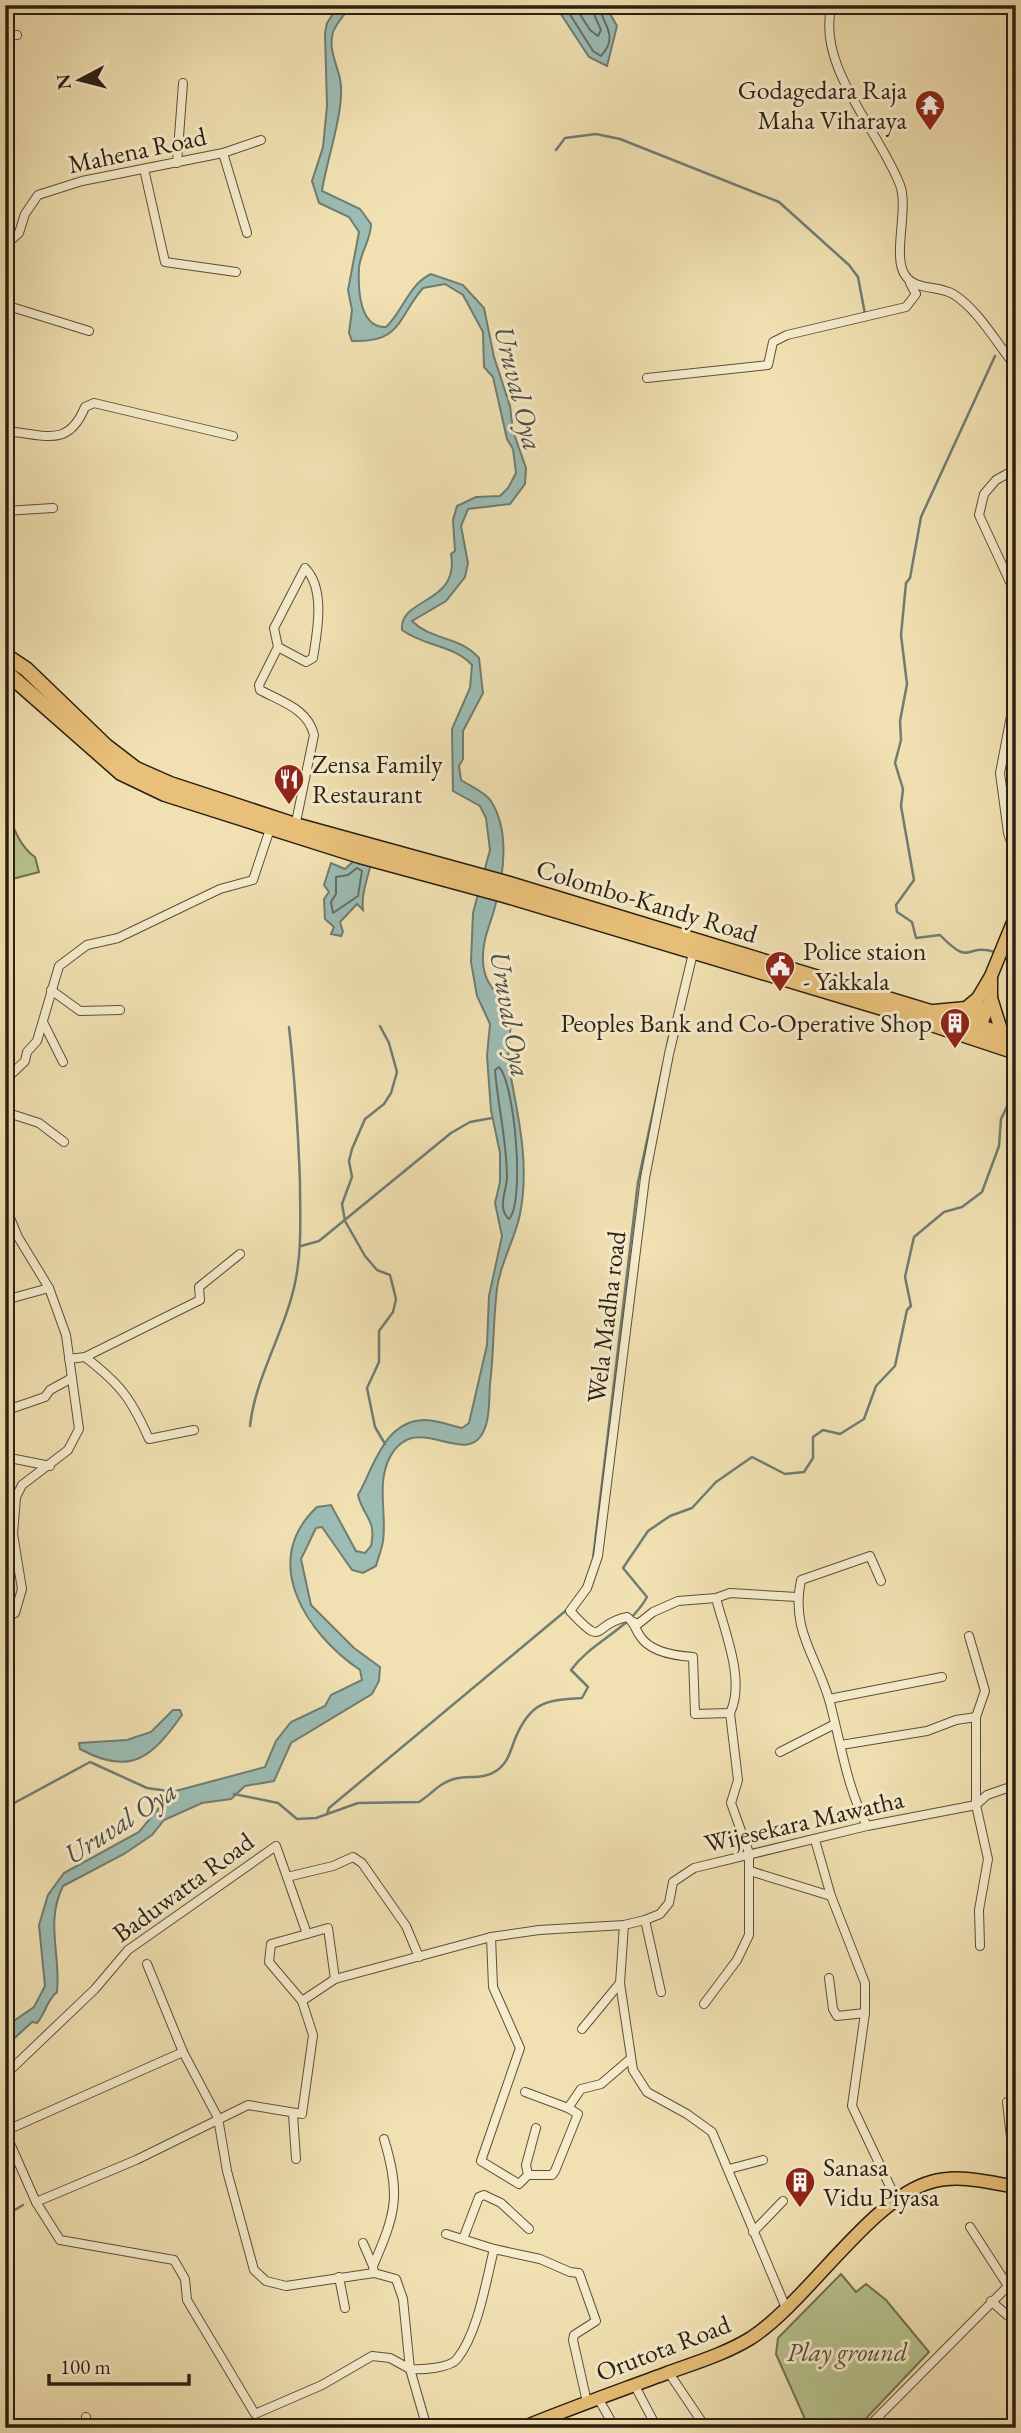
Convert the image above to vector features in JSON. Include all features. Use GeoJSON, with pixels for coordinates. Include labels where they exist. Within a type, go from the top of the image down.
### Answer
{"type":"FeatureCollection","features":[{"type":"Feature","properties":{"kind":"highway"},"geometry":{"type":"LineString","coordinates":[[5,655],[16,673],[121,773],[165,794],[270,829],[294,830]]}},
{"type":"Feature","properties":{"kind":"highway"},"geometry":{"type":"LineString","coordinates":[[16,673],[136,769],[294,830]]}},
{"type":"Feature","properties":{"kind":"highway","name":"Colombo-Kandy Road"},"geometry":{"type":"LineString","coordinates":[[294,830],[505,889],[641,932],[934,1011],[974,1031]]}},
{"type":"Feature","properties":{"kind":"highway","name":"Colombo-Kandy Road"},"geometry":{"type":"LineString","coordinates":[[641,932],[693,953],[1012,1042]]}},
{"type":"Feature","properties":{"kind":"main road"},"geometry":{"type":"LineString","coordinates":[[974,1031],[1016,915]]}},
{"type":"Feature","properties":{"kind":"main road"},"geometry":{"type":"LineString","coordinates":[[934,1011],[965,1008],[985,998]]}},
{"type":"Feature","properties":{"kind":"main road"},"geometry":{"type":"LineString","coordinates":[[985,998],[1012,1042]]}},
{"type":"Feature","properties":{"kind":"main road","name":"Orutota Road"},"geometry":{"type":"LineString","coordinates":[[522,2428],[540,2424],[592,2400],[669,2373],[749,2339],[786,2308],[897,2201],[914,2189],[946,2179],[977,2180],[1016,2187]]}},
{"type":"Feature","properties":{"kind":"street"},"geometry":{"type":"LineString","coordinates":[[647,378],[768,365],[773,342],[787,335],[906,307],[916,294],[902,272],[902,189],[831,51],[827,24],[832,5]]}},
{"type":"Feature","properties":{"kind":"street"},"geometry":{"type":"LineString","coordinates":[[5,36],[17,35]]}},
{"type":"Feature","properties":{"kind":"street"},"geometry":{"type":"LineString","coordinates":[[177,163],[183,83]]}},
{"type":"Feature","properties":{"kind":"street"},"geometry":{"type":"LineString","coordinates":[[223,153],[261,140]]}},
{"type":"Feature","properties":{"kind":"street","name":"Mahena Road"},"geometry":{"type":"LineString","coordinates":[[5,239],[11,240],[19,233],[25,214],[38,195],[82,181],[223,153],[247,233]]}},
{"type":"Feature","properties":{"kind":"street"},"geometry":{"type":"LineString","coordinates":[[144,170],[165,262],[236,272]]}},
{"type":"Feature","properties":{"kind":"street"},"geometry":{"type":"LineString","coordinates":[[910,283],[951,293],[967,305],[1016,367]]}},
{"type":"Feature","properties":{"kind":"street"},"geometry":{"type":"LineString","coordinates":[[5,305],[89,331]]}},
{"type":"Feature","properties":{"kind":"street"},"geometry":{"type":"LineString","coordinates":[[5,431],[62,436],[77,426],[85,407],[94,403],[233,436]]}},
{"type":"Feature","properties":{"kind":"street"},"geometry":{"type":"LineString","coordinates":[[1016,470],[996,481],[984,494],[979,515],[1016,595]]}},
{"type":"Feature","properties":{"kind":"street"},"geometry":{"type":"LineString","coordinates":[[5,511],[53,508]]}},
{"type":"Feature","properties":{"kind":"street"},"geometry":{"type":"LineString","coordinates":[[278,646],[306,662],[313,659],[318,626],[317,608],[310,573],[305,568],[274,628],[278,646],[259,685],[260,690],[301,711],[311,722],[314,735],[294,830]]}},
{"type":"Feature","properties":{"kind":"street"},"geometry":{"type":"LineString","coordinates":[[1016,690],[1000,773],[1008,833],[1016,856]]}},
{"type":"Feature","properties":{"kind":"street"},"geometry":{"type":"LineString","coordinates":[[5,1080],[25,1061],[44,1024],[58,966],[88,945],[118,938],[220,889],[253,880],[270,829]]}},
{"type":"Feature","properties":{"kind":"street","name":"Wela Madha road"},"geometry":{"type":"LineString","coordinates":[[631,1619],[596,1634],[589,1633],[570,1611],[587,1588],[598,1556],[645,1178],[669,1054],[693,953]]}},
{"type":"Feature","properties":{"kind":"street"},"geometry":{"type":"LineString","coordinates":[[51,990],[80,1011],[120,1010]]}},
{"type":"Feature","properties":{"kind":"street"},"geometry":{"type":"LineString","coordinates":[[44,1024],[63,1062]]}},
{"type":"Feature","properties":{"kind":"street"},"geometry":{"type":"LineString","coordinates":[[5,1112],[39,1123],[64,1142]]}},
{"type":"Feature","properties":{"kind":"street"},"geometry":{"type":"LineString","coordinates":[[5,1206],[18,1237],[49,1288],[66,1335],[79,1429],[68,1450],[22,1485],[16,1497],[9,1534],[22,1589],[15,1613],[5,1617]]}},
{"type":"Feature","properties":{"kind":"street"},"geometry":{"type":"LineString","coordinates":[[69,1360],[85,1357],[200,1300],[199,1287],[240,1254]]}},
{"type":"Feature","properties":{"kind":"street"},"geometry":{"type":"LineString","coordinates":[[5,1300],[49,1288]]}},
{"type":"Feature","properties":{"kind":"street"},"geometry":{"type":"LineString","coordinates":[[85,1357],[117,1382],[135,1408],[149,1439],[194,1430]]}},
{"type":"Feature","properties":{"kind":"street"},"geometry":{"type":"LineString","coordinates":[[13,1408],[45,1397],[50,1390],[72,1378]]}},
{"type":"Feature","properties":{"kind":"street"},"geometry":{"type":"LineString","coordinates":[[5,1457],[50,1466]]}},
{"type":"Feature","properties":{"kind":"street"},"geometry":{"type":"LineString","coordinates":[[867,1826],[856,1807],[829,1699],[802,1637],[797,1597],[801,1580],[870,1556],[881,1581]]}},
{"type":"Feature","properties":{"kind":"street"},"geometry":{"type":"LineString","coordinates":[[631,1619],[638,1624],[653,1612],[678,1601],[716,1598],[730,1592],[797,1597]]}},
{"type":"Feature","properties":{"kind":"street"},"geometry":{"type":"LineString","coordinates":[[704,2004],[737,1960],[749,1935],[748,1853],[731,1803],[738,1780],[730,1713],[734,1704],[734,1670],[716,1598]]}},
{"type":"Feature","properties":{"kind":"street"},"geometry":{"type":"LineString","coordinates":[[631,1619],[641,1639],[676,1656],[693,1657],[695,1714],[730,1713]]}},
{"type":"Feature","properties":{"kind":"street"},"geometry":{"type":"LineString","coordinates":[[969,1636],[985,1691],[976,1717],[976,1805],[988,1859],[979,1910],[980,1946]]}},
{"type":"Feature","properties":{"kind":"street"},"geometry":{"type":"LineString","coordinates":[[829,1699],[942,1676]]}},
{"type":"Feature","properties":{"kind":"street"},"geometry":{"type":"LineString","coordinates":[[841,1745],[927,1731],[956,1720],[976,1717]]}},
{"type":"Feature","properties":{"kind":"street"},"geometry":{"type":"LineString","coordinates":[[780,1752],[835,1724]]}},
{"type":"Feature","properties":{"kind":"street","name":"Wijesekara Mawatha"},"geometry":{"type":"LineString","coordinates":[[302,2001],[335,1979],[491,1937],[538,1930],[624,1925],[645,1920],[660,1914],[669,1903],[673,1882],[694,1868],[867,1826],[976,1805],[987,1795],[1016,1784]]}},
{"type":"Feature","properties":{"kind":"street"},"geometry":{"type":"LineString","coordinates":[[815,1840],[831,1896],[865,1983],[865,2013],[852,2106],[897,2201]]}},
{"type":"Feature","properties":{"kind":"street","name":"Baduwatta Road"},"geometry":{"type":"LineString","coordinates":[[5,2075],[95,1989],[128,1950],[276,1846],[287,1877]]}},
{"type":"Feature","properties":{"kind":"street"},"geometry":{"type":"LineString","coordinates":[[307,1934],[287,1877],[333,1866],[353,1857],[362,1863],[406,1926],[419,1957]]}},
{"type":"Feature","properties":{"kind":"street"},"geometry":{"type":"LineString","coordinates":[[750,1871],[831,1896]]}},
{"type":"Feature","properties":{"kind":"street"},"geometry":{"type":"LineString","coordinates":[[645,1920],[662,1992]]}},
{"type":"Feature","properties":{"kind":"street"},"geometry":{"type":"LineString","coordinates":[[624,1925],[620,1983],[629,2060],[647,2092],[687,2114],[712,2132],[786,2308]]}},
{"type":"Feature","properties":{"kind":"street"},"geometry":{"type":"LineString","coordinates":[[36,2202],[136,2160],[247,2105],[302,2115],[313,2035],[302,2001],[269,1962],[271,1944],[328,1928],[335,1979]]}},
{"type":"Feature","properties":{"kind":"street"},"geometry":{"type":"LineString","coordinates":[[491,1937],[493,1987],[520,2048],[481,2161],[519,2183],[528,2175],[552,2175],[578,2114],[525,2092]]}},
{"type":"Feature","properties":{"kind":"street","name":"Baduwatta Road"},"geometry":{"type":"LineString","coordinates":[[147,1964],[183,2052],[216,2119],[254,2270],[266,2281],[286,2286],[373,2269]]}},
{"type":"Feature","properties":{"kind":"street"},"geometry":{"type":"LineString","coordinates":[[829,1978],[833,2008],[837,2016],[865,2013]]}},
{"type":"Feature","properties":{"kind":"street"},"geometry":{"type":"LineString","coordinates":[[582,2029],[620,1983]]}},
{"type":"Feature","properties":{"kind":"street"},"geometry":{"type":"LineString","coordinates":[[183,2052],[5,2131],[36,2202],[60,2241],[174,2260],[185,2279],[187,2300],[255,2414],[322,2385],[372,2356],[390,2358],[413,2369],[457,2360],[475,2320],[494,2249]]}},
{"type":"Feature","properties":{"kind":"street"},"geometry":{"type":"LineString","coordinates":[[568,2108],[581,2089],[601,2084],[629,2060]]}},
{"type":"Feature","properties":{"kind":"street"},"geometry":{"type":"LineString","coordinates":[[1007,2102],[1016,2182]]}},
{"type":"Feature","properties":{"kind":"street"},"geometry":{"type":"LineString","coordinates":[[293,2114],[296,2159]]}},
{"type":"Feature","properties":{"kind":"street"},"geometry":{"type":"LineString","coordinates":[[528,2175],[526,2165],[536,2128]]}},
{"type":"Feature","properties":{"kind":"street"},"geometry":{"type":"LineString","coordinates":[[373,2269],[396,2204],[395,2174],[384,2139]]}},
{"type":"Feature","properties":{"kind":"street"},"geometry":{"type":"LineString","coordinates":[[729,2169],[763,2160]]}},
{"type":"Feature","properties":{"kind":"street"},"geometry":{"type":"LineString","coordinates":[[463,2239],[479,2197],[484,2195],[501,2203],[529,2229]]}},
{"type":"Feature","properties":{"kind":"street"},"geometry":{"type":"LineString","coordinates":[[753,2232],[783,2201]]}},
{"type":"Feature","properties":{"kind":"street"},"geometry":{"type":"LineString","coordinates":[[970,2227],[1008,2286]]}},
{"type":"Feature","properties":{"kind":"street"},"geometry":{"type":"LineString","coordinates":[[446,2234],[494,2249],[540,2259],[579,2273],[596,2322],[574,2335],[573,2340],[592,2400],[615,2428]]}},
{"type":"Feature","properties":{"kind":"street"},"geometry":{"type":"LineString","coordinates":[[363,2243],[373,2269],[396,2278],[403,2300],[413,2369],[427,2428]]}},
{"type":"Feature","properties":{"kind":"street"},"geometry":{"type":"LineString","coordinates":[[338,2277],[345,2308]]}},
{"type":"Feature","properties":{"kind":"street"},"geometry":{"type":"LineString","coordinates":[[867,2428],[1016,2278]]}},
{"type":"Feature","properties":{"kind":"street"},"geometry":{"type":"LineString","coordinates":[[991,2301],[1016,2323]]}},
{"type":"Feature","properties":{"kind":"street"},"geometry":{"type":"LineString","coordinates":[[669,2373],[706,2428]]}},
{"type":"Feature","properties":{"kind":"street"},"geometry":{"type":"LineString","coordinates":[[635,2386],[657,2428]]}},
{"type":"Feature","properties":{"kind":"street"},"geometry":{"type":"LineString","coordinates":[[86,2417],[88,2428]]}},
{"type":"Feature","properties":{"kind":"green space"},"geometry":{"type":"Polygon","coordinates":[[[5,806],[20,841],[35,857],[39,872],[5,881],[5,806]]]}},
{"type":"Feature","properties":{"kind":"green space","name":"Play ground"},"geometry":{"type":"Polygon","coordinates":[[[841,2274],[856,2292],[866,2284],[886,2300],[929,2352],[857,2428],[809,2428],[776,2354],[778,2338],[841,2274]]]}},
{"type":"Feature","properties":{"kind":"water"},"geometry":{"type":"Polygon","coordinates":[[[339,5],[352,5],[337,25],[332,38],[341,91],[338,119],[322,191],[360,209],[371,224],[359,268],[360,296],[365,314],[377,326],[386,327],[417,284],[431,274],[463,285],[484,308],[494,357],[510,406],[513,431],[526,468],[525,484],[510,504],[468,509],[461,526],[468,563],[465,577],[446,601],[412,621],[428,632],[462,645],[479,658],[483,693],[463,731],[463,759],[459,766],[461,780],[491,801],[501,827],[503,842],[500,886],[484,942],[483,960],[487,979],[505,1005],[510,1020],[508,1061],[522,1140],[524,1177],[520,1214],[497,1289],[488,1415],[478,1439],[468,1444],[415,1438],[402,1443],[390,1457],[384,1477],[383,1541],[376,1566],[363,1573],[352,1570],[322,1527],[316,1528],[301,1559],[311,1605],[354,1648],[380,1667],[379,1681],[372,1694],[291,1743],[274,1781],[245,1786],[231,1799],[202,1803],[164,1820],[152,1835],[124,1854],[63,1886],[54,1926],[57,1992],[37,2023],[32,2022],[5,2047],[5,2027],[34,2007],[45,1986],[39,1925],[48,1895],[64,1873],[139,1832],[172,1792],[265,1767],[276,1741],[291,1722],[325,1706],[331,1695],[362,1680],[360,1670],[323,1638],[308,1618],[297,1596],[291,1574],[292,1551],[300,1528],[317,1507],[331,1505],[356,1551],[365,1553],[371,1546],[372,1530],[358,1495],[382,1447],[399,1428],[410,1422],[429,1420],[462,1428],[469,1423],[487,1345],[489,1296],[502,1236],[495,1203],[500,1182],[500,1153],[491,1110],[487,1056],[490,1024],[477,996],[471,962],[473,913],[490,850],[486,818],[480,806],[453,791],[452,729],[470,688],[472,665],[456,653],[420,640],[402,630],[404,619],[410,611],[439,592],[447,583],[451,571],[451,554],[455,551],[453,520],[457,506],[476,497],[500,496],[516,473],[513,449],[507,439],[493,377],[484,367],[483,332],[463,295],[445,284],[423,288],[390,333],[368,341],[352,341],[349,333],[352,310],[348,290],[359,232],[349,217],[319,203],[312,181],[323,147],[327,106],[325,33],[327,23],[339,5]]]}},
{"type":"Feature","properties":{"kind":"water"},"geometry":{"type":"Polygon","coordinates":[[[555,5],[605,5],[617,26],[607,66],[589,57],[555,5]]]}},
{"type":"Feature","properties":{"kind":"water"},"geometry":{"type":"Polygon","coordinates":[[[356,859],[371,864],[363,910],[357,904],[340,922],[343,932],[341,936],[331,934],[334,927],[325,919],[324,899],[329,892],[324,885],[331,863],[345,869],[356,859]]]}},
{"type":"Feature","properties":{"kind":"water"},"geometry":{"type":"Polygon","coordinates":[[[173,1710],[180,1710],[182,1715],[161,1742],[139,1758],[127,1762],[113,1761],[80,1749],[79,1743],[127,1740],[151,1732],[173,1710]]]}},
{"type":"Feature","properties":{"kind":"waterway"},"geometry":{"type":"LineString","coordinates":[[556,150],[565,138],[596,134],[620,139],[779,202],[849,265],[858,277],[865,314]]}},
{"type":"Feature","properties":{"kind":"waterway"},"geometry":{"type":"LineString","coordinates":[[995,356],[921,517],[910,578],[906,583],[901,635],[907,684],[900,721],[901,740],[895,763],[903,789],[901,806],[914,880],[896,905],[897,912],[912,922],[916,938],[940,935],[964,953],[978,950],[995,952]]}},
{"type":"Feature","properties":{"kind":"waterway"},"geometry":{"type":"LineString","coordinates":[[1005,955],[1016,959]]}},
{"type":"Feature","properties":{"kind":"waterway"},"geometry":{"type":"LineString","coordinates":[[380,1026],[389,1043],[397,1072],[391,1093],[384,1104],[365,1119],[352,1149],[349,1161],[352,1177],[342,1204],[345,1221],[365,1256],[377,1270],[390,1275],[396,1299],[393,1312],[379,1331],[379,1362],[367,1388],[375,1427],[385,1444]]}},
{"type":"Feature","properties":{"kind":"waterway"},"geometry":{"type":"LineString","coordinates":[[250,1426],[258,1389],[292,1297],[299,1254],[299,1163],[289,1027]]}},
{"type":"Feature","properties":{"kind":"waterway"},"geometry":{"type":"LineString","coordinates":[[667,1046],[671,1029]]}},
{"type":"Feature","properties":{"kind":"waterway"},"geometry":{"type":"LineString","coordinates":[[593,1559],[638,1182],[663,1066]]}},
{"type":"Feature","properties":{"kind":"waterway","name":"Uruval Oya"},"geometry":{"type":"LineString","coordinates":[[234,1794],[278,1803],[297,1819],[316,1818],[358,1803],[419,1802],[449,1781],[491,1774],[500,1768],[533,1710],[549,1702],[582,1698],[588,1687],[571,1670],[589,1651],[621,1627],[647,1597],[623,1568],[648,1531],[670,1516],[692,1508],[716,1482],[752,1457],[785,1474],[804,1472],[813,1458],[813,1437],[823,1430],[840,1434],[864,1419],[876,1386],[895,1366],[907,1310],[911,1306],[905,1277],[914,1237],[944,1212],[962,1207],[982,1192],[999,1146],[1001,1119],[1016,1088]]}},
{"type":"Feature","properties":{"kind":"waterway"},"geometry":{"type":"LineString","coordinates":[[301,1246],[319,1241],[451,1133],[470,1122],[492,1118]]}},
{"type":"Feature","properties":{"kind":"waterway"},"geometry":{"type":"LineString","coordinates":[[327,1814],[329,1808],[569,1608]]}},
{"type":"Feature","properties":{"kind":"waterway","name":"Uruval Oya"},"geometry":{"type":"LineString","coordinates":[[5,1808],[90,1762],[147,1788],[175,1792]]}},
{"type":"Feature","properties":{"kind":"waterway"},"geometry":{"type":"LineString","coordinates":[[5,2216],[23,2205]]}},
{"type":"Feature","properties":{"kind":"place","name":"Godagedara Raja Maha Viharaya"},"geometry":{"type":"Point","coordinates":[930,132]}},
{"type":"Feature","properties":{"kind":"place","name":"Zensa Family Restaurant"},"geometry":{"type":"Point","coordinates":[289,806]}},
{"type":"Feature","properties":{"kind":"place","name":"Police staion - Yakkala"},"geometry":{"type":"Point","coordinates":[780,993]}},
{"type":"Feature","properties":{"kind":"place","name":"Peoples Bank and Co-Operative Shop"},"geometry":{"type":"Point","coordinates":[955,1050]}},
{"type":"Feature","properties":{"kind":"place","name":"Sanasa Vidu Piyasa"},"geometry":{"type":"Point","coordinates":[800,2209]}}]}
